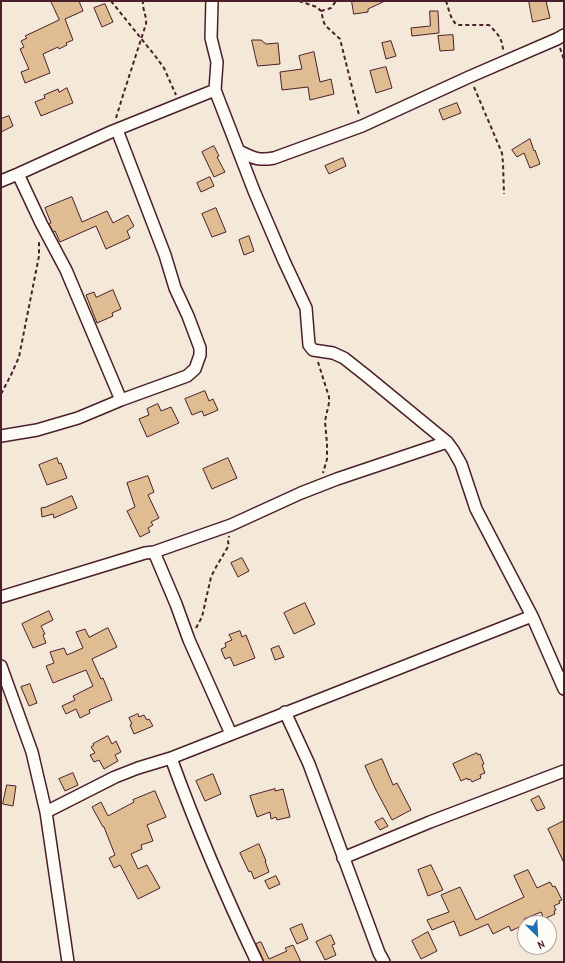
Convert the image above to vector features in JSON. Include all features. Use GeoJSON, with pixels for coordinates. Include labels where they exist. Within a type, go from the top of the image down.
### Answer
{"type":"FeatureCollection","features":[{"type":"Feature","properties":{"kind":"street"},"geometry":{"type":"LineString","coordinates":[[212,1],[211,38],[217,62],[215,90],[254,191],[306,308],[309,345],[312,350],[334,354],[344,358],[447,442],[454,450],[461,464],[476,509],[532,616],[564,689]]}},
{"type":"Feature","properties":{"kind":"street"},"geometry":{"type":"LineString","coordinates":[[239,151],[260,159],[274,158],[362,126],[564,35]]}},
{"type":"Feature","properties":{"kind":"street"},"geometry":{"type":"LineString","coordinates":[[1,181],[115,130],[215,90]]}},
{"type":"Feature","properties":{"kind":"street"},"geometry":{"type":"LineString","coordinates":[[1,436],[37,430],[78,418],[187,376],[195,369],[200,355],[200,348],[188,316],[175,288],[165,255],[115,130]]}},
{"type":"Feature","properties":{"kind":"street"},"geometry":{"type":"LineString","coordinates":[[18,174],[44,230],[66,270],[122,400]]}},
{"type":"Feature","properties":{"kind":"street"},"geometry":{"type":"LineString","coordinates":[[1,597],[74,574],[154,552],[231,525],[301,493],[337,479],[447,442]]}},
{"type":"Feature","properties":{"kind":"street"},"geometry":{"type":"LineString","coordinates":[[154,552],[176,604],[189,640],[231,734]]}},
{"type":"Feature","properties":{"kind":"street"},"geometry":{"type":"LineString","coordinates":[[46,812],[114,777],[171,758],[532,616]]}},
{"type":"Feature","properties":{"kind":"street"},"geometry":{"type":"LineString","coordinates":[[1,666],[32,752],[46,812],[68,962]]}},
{"type":"Feature","properties":{"kind":"street"},"geometry":{"type":"LineString","coordinates":[[285,712],[309,764],[343,858],[379,953],[384,962]]}},
{"type":"Feature","properties":{"kind":"street"},"geometry":{"type":"LineString","coordinates":[[171,758],[220,882],[257,962]]}},
{"type":"Feature","properties":{"kind":"street"},"geometry":{"type":"LineString","coordinates":[[343,858],[430,822],[564,771]]}},
{"type":"Feature","properties":{"kind":"path"},"geometry":{"type":"LineString","coordinates":[[111,1],[164,68],[180,103]]}},
{"type":"Feature","properties":{"kind":"path"},"geometry":{"type":"LineString","coordinates":[[115,130],[124,92],[142,40],[147,20],[143,4],[144,1]]}},
{"type":"Feature","properties":{"kind":"path"},"geometry":{"type":"LineString","coordinates":[[299,1],[317,7],[321,11],[324,23],[342,42],[362,126]]}},
{"type":"Feature","properties":{"kind":"path"},"geometry":{"type":"LineString","coordinates":[[321,11],[331,8],[336,1]]}},
{"type":"Feature","properties":{"kind":"path"},"geometry":{"type":"LineString","coordinates":[[446,1],[452,17],[457,25],[489,25],[498,34],[502,44],[502,63]]}},
{"type":"Feature","properties":{"kind":"path"},"geometry":{"type":"LineString","coordinates":[[470,77],[502,153],[504,194]]}},
{"type":"Feature","properties":{"kind":"path"},"geometry":{"type":"LineString","coordinates":[[1,394],[19,357],[39,256],[39,242]]}},
{"type":"Feature","properties":{"kind":"path"},"geometry":{"type":"LineString","coordinates":[[315,351],[329,397],[325,421],[327,459],[321,476]]}},
{"type":"Feature","properties":{"kind":"path"},"geometry":{"type":"LineString","coordinates":[[189,640],[202,617],[214,571],[229,545],[228,540],[231,525]]}},
{"type":"Feature","properties":{"kind":"building"},"geometry":{"type":"Polygon","coordinates":[[[51,1],[79,1],[83,11],[65,19],[73,40],[66,43],[67,45],[59,49],[58,47],[43,54],[50,73],[25,83],[21,72],[29,69],[20,49],[24,47],[21,41],[27,38],[25,36],[59,20],[51,1]]]}},
{"type":"Feature","properties":{"kind":"building"},"geometry":{"type":"Polygon","coordinates":[[[352,1],[385,1],[368,9],[368,12],[354,14],[352,1]]]}},
{"type":"Feature","properties":{"kind":"building"},"geometry":{"type":"Polygon","coordinates":[[[529,1],[546,1],[550,18],[533,22],[529,1]]]}},
{"type":"Feature","properties":{"kind":"building"},"geometry":{"type":"Polygon","coordinates":[[[105,4],[113,22],[102,27],[94,8],[105,4]]]}},
{"type":"Feature","properties":{"kind":"building"},"geometry":{"type":"Polygon","coordinates":[[[430,11],[438,11],[439,33],[412,36],[411,28],[430,26],[430,11]]]}},
{"type":"Feature","properties":{"kind":"building"},"geometry":{"type":"Polygon","coordinates":[[[453,35],[454,50],[440,51],[438,36],[453,35]]]}},
{"type":"Feature","properties":{"kind":"building"},"geometry":{"type":"Polygon","coordinates":[[[252,40],[261,40],[266,44],[278,43],[280,64],[258,66],[252,40]]]}},
{"type":"Feature","properties":{"kind":"building"},"geometry":{"type":"Polygon","coordinates":[[[391,41],[396,56],[386,59],[382,43],[391,41]]]}},
{"type":"Feature","properties":{"kind":"building"},"geometry":{"type":"Polygon","coordinates":[[[314,52],[320,82],[331,79],[334,94],[310,100],[308,87],[282,90],[280,72],[302,69],[299,56],[314,52]]]}},
{"type":"Feature","properties":{"kind":"building"},"geometry":{"type":"Polygon","coordinates":[[[386,67],[392,88],[376,93],[370,71],[386,67]]]}},
{"type":"Feature","properties":{"kind":"building"},"geometry":{"type":"Polygon","coordinates":[[[67,88],[73,103],[41,116],[35,102],[45,98],[44,95],[58,89],[59,92],[67,88]]]}},
{"type":"Feature","properties":{"kind":"building"},"geometry":{"type":"Polygon","coordinates":[[[457,103],[461,113],[443,120],[439,110],[457,103]]]}},
{"type":"Feature","properties":{"kind":"building"},"geometry":{"type":"Polygon","coordinates":[[[9,116],[13,126],[1,132],[1,119],[9,116]]]}},
{"type":"Feature","properties":{"kind":"building"},"geometry":{"type":"Polygon","coordinates":[[[530,139],[540,164],[530,168],[524,153],[517,157],[512,150],[530,139]]]}},
{"type":"Feature","properties":{"kind":"building"},"geometry":{"type":"Polygon","coordinates":[[[214,146],[219,156],[217,157],[225,172],[214,177],[202,152],[214,146]]]}},
{"type":"Feature","properties":{"kind":"building"},"geometry":{"type":"Polygon","coordinates":[[[343,158],[346,166],[329,174],[325,166],[343,158]]]}},
{"type":"Feature","properties":{"kind":"building"},"geometry":{"type":"Polygon","coordinates":[[[210,177],[214,186],[201,192],[197,183],[210,177]]]}},
{"type":"Feature","properties":{"kind":"building"},"geometry":{"type":"Polygon","coordinates":[[[72,197],[82,222],[107,211],[113,223],[128,215],[134,226],[127,231],[130,238],[106,249],[96,226],[60,242],[55,231],[53,232],[49,224],[51,223],[45,208],[72,197]]]}},
{"type":"Feature","properties":{"kind":"building"},"geometry":{"type":"Polygon","coordinates":[[[216,208],[226,232],[212,237],[202,214],[216,208]]]}},
{"type":"Feature","properties":{"kind":"building"},"geometry":{"type":"Polygon","coordinates":[[[249,236],[254,251],[244,255],[239,240],[249,236]]]}},
{"type":"Feature","properties":{"kind":"building"},"geometry":{"type":"Polygon","coordinates":[[[113,290],[121,309],[112,313],[113,316],[97,323],[86,295],[94,292],[96,297],[113,290]]]}},
{"type":"Feature","properties":{"kind":"building"},"geometry":{"type":"Polygon","coordinates":[[[205,391],[209,401],[213,399],[218,410],[204,416],[202,411],[192,415],[185,399],[205,391]]]}},
{"type":"Feature","properties":{"kind":"building"},"geometry":{"type":"Polygon","coordinates":[[[158,404],[161,411],[171,407],[179,423],[147,437],[139,419],[149,415],[147,409],[158,404]]]}},
{"type":"Feature","properties":{"kind":"building"},"geometry":{"type":"Polygon","coordinates":[[[57,458],[59,464],[61,463],[67,478],[47,485],[39,465],[57,458]]]}},
{"type":"Feature","properties":{"kind":"building"},"geometry":{"type":"Polygon","coordinates":[[[228,458],[237,478],[212,489],[203,469],[228,458]]]}},
{"type":"Feature","properties":{"kind":"building"},"geometry":{"type":"Polygon","coordinates":[[[148,476],[154,492],[148,495],[159,518],[151,522],[153,525],[148,528],[150,532],[140,537],[127,511],[135,507],[127,483],[148,476]]]}},
{"type":"Feature","properties":{"kind":"building"},"geometry":{"type":"Polygon","coordinates":[[[72,496],[77,508],[54,518],[53,514],[42,517],[41,508],[72,496]]]}},
{"type":"Feature","properties":{"kind":"building"},"geometry":{"type":"Polygon","coordinates":[[[242,558],[249,571],[238,577],[231,563],[242,558]]]}},
{"type":"Feature","properties":{"kind":"building"},"geometry":{"type":"Polygon","coordinates":[[[305,603],[315,624],[294,634],[284,613],[305,603]]]}},
{"type":"Feature","properties":{"kind":"building"},"geometry":{"type":"Polygon","coordinates":[[[49,611],[53,620],[41,626],[45,634],[43,635],[46,643],[33,648],[22,624],[49,611]]]}},
{"type":"Feature","properties":{"kind":"building"},"geometry":{"type":"Polygon","coordinates":[[[108,628],[117,647],[92,659],[101,679],[103,678],[112,700],[89,710],[90,713],[80,718],[76,709],[66,714],[62,706],[75,700],[73,696],[93,686],[86,670],[53,683],[46,666],[54,663],[50,652],[64,648],[67,655],[83,648],[76,632],[85,629],[89,637],[108,628]]]}},
{"type":"Feature","properties":{"kind":"building"},"geometry":{"type":"Polygon","coordinates":[[[240,631],[242,637],[246,635],[255,658],[234,666],[230,657],[225,659],[221,649],[226,647],[225,643],[232,640],[229,635],[240,631]]]}},
{"type":"Feature","properties":{"kind":"building"},"geometry":{"type":"Polygon","coordinates":[[[279,646],[284,657],[275,660],[271,649],[279,646]]]}},
{"type":"Feature","properties":{"kind":"building"},"geometry":{"type":"Polygon","coordinates":[[[30,684],[37,703],[29,706],[21,687],[30,684]]]}},
{"type":"Feature","properties":{"kind":"building"},"geometry":{"type":"Polygon","coordinates":[[[138,714],[139,717],[144,715],[147,720],[149,719],[153,726],[134,734],[129,718],[138,714]]]}},
{"type":"Feature","properties":{"kind":"building"},"geometry":{"type":"Polygon","coordinates":[[[108,736],[112,744],[116,741],[121,752],[115,755],[118,761],[104,769],[99,760],[94,762],[90,755],[95,753],[91,747],[94,745],[93,744],[108,736]]]}},
{"type":"Feature","properties":{"kind":"building"},"geometry":{"type":"Polygon","coordinates":[[[477,753],[478,755],[480,754],[484,764],[482,765],[485,773],[480,775],[481,778],[472,782],[467,778],[461,781],[453,764],[477,753]]]}},
{"type":"Feature","properties":{"kind":"building"},"geometry":{"type":"Polygon","coordinates":[[[382,759],[393,785],[397,783],[411,810],[392,820],[365,766],[382,759]]]}},
{"type":"Feature","properties":{"kind":"building"},"geometry":{"type":"Polygon","coordinates":[[[73,773],[78,785],[65,791],[59,779],[73,773]]]}},
{"type":"Feature","properties":{"kind":"building"},"geometry":{"type":"Polygon","coordinates":[[[213,774],[221,794],[205,801],[196,781],[213,774]]]}},
{"type":"Feature","properties":{"kind":"building"},"geometry":{"type":"Polygon","coordinates":[[[7,785],[16,786],[13,806],[3,804],[7,785]]]}},
{"type":"Feature","properties":{"kind":"building"},"geometry":{"type":"Polygon","coordinates":[[[275,789],[275,791],[283,789],[290,817],[277,820],[276,817],[271,819],[270,812],[257,817],[250,796],[275,789]]]}},
{"type":"Feature","properties":{"kind":"building"},"geometry":{"type":"Polygon","coordinates":[[[155,791],[166,817],[147,825],[153,841],[141,845],[142,849],[131,854],[138,869],[147,865],[160,888],[138,899],[120,865],[114,868],[109,858],[115,855],[104,827],[92,807],[101,802],[108,816],[134,802],[133,800],[155,791]]]}},
{"type":"Feature","properties":{"kind":"building"},"geometry":{"type":"Polygon","coordinates":[[[539,796],[545,808],[537,811],[531,800],[539,796]]]}},
{"type":"Feature","properties":{"kind":"building"},"geometry":{"type":"Polygon","coordinates":[[[383,818],[388,826],[380,830],[375,822],[383,818]]]}},
{"type":"Feature","properties":{"kind":"building"},"geometry":{"type":"Polygon","coordinates":[[[564,821],[564,863],[548,829],[564,821]]]}},
{"type":"Feature","properties":{"kind":"building"},"geometry":{"type":"Polygon","coordinates":[[[259,844],[269,872],[254,879],[240,853],[259,844]]]}},
{"type":"Feature","properties":{"kind":"building"},"geometry":{"type":"Polygon","coordinates":[[[431,865],[443,890],[428,896],[418,870],[431,865]]]}},
{"type":"Feature","properties":{"kind":"building"},"geometry":{"type":"Polygon","coordinates":[[[528,870],[537,888],[550,882],[553,887],[555,886],[562,900],[554,906],[556,910],[554,911],[555,914],[542,915],[541,912],[534,915],[517,915],[517,928],[511,931],[509,926],[493,934],[488,924],[460,936],[454,921],[432,930],[427,920],[449,912],[441,895],[460,887],[476,920],[524,897],[514,876],[528,870]]]}},
{"type":"Feature","properties":{"kind":"building"},"geometry":{"type":"Polygon","coordinates":[[[276,876],[280,884],[269,889],[265,881],[276,876]]]}},
{"type":"Feature","properties":{"kind":"building"},"geometry":{"type":"Polygon","coordinates":[[[302,924],[308,939],[297,944],[290,929],[302,924]]]}},
{"type":"Feature","properties":{"kind":"building"},"geometry":{"type":"Polygon","coordinates":[[[428,932],[437,951],[421,959],[412,941],[428,932]]]}},
{"type":"Feature","properties":{"kind":"building"},"geometry":{"type":"Polygon","coordinates":[[[331,935],[335,944],[332,945],[336,955],[325,960],[316,942],[331,935]]]}},
{"type":"Feature","properties":{"kind":"building"},"geometry":{"type":"Polygon","coordinates":[[[261,942],[269,959],[287,951],[285,948],[293,945],[301,962],[264,962],[256,944],[261,942]]]}}]}
